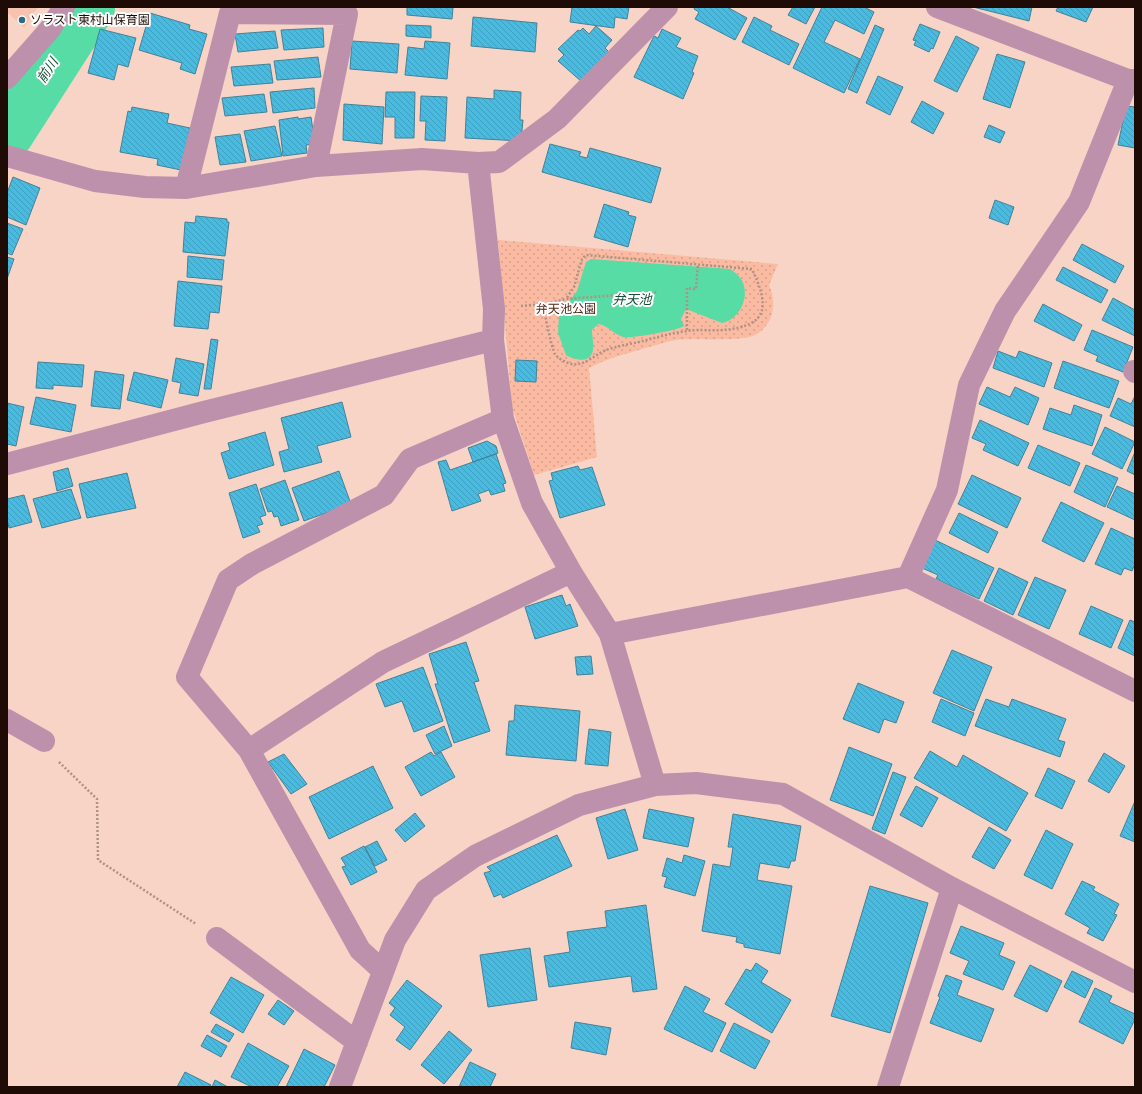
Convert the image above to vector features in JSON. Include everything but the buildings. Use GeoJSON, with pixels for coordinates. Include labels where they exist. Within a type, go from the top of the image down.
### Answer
{"type":"FeatureCollection","features":[{"type":"Feature","properties":{"kind":"street"},"geometry":{"type":"LineString","coordinates":[[7,78],[50,29],[64,7]]}},
{"type":"Feature","properties":{"kind":"street"},"geometry":{"type":"LineString","coordinates":[[8,159],[94,181],[145,187],[186,188],[316,166],[422,159],[478,164],[499,162],[557,119],[667,7]]}},
{"type":"Feature","properties":{"kind":"street"},"geometry":{"type":"LineString","coordinates":[[908,577],[947,490],[968,385],[1005,311],[1079,202],[1131,80],[937,7]]}},
{"type":"Feature","properties":{"kind":"street"},"geometry":{"type":"LineString","coordinates":[[186,188],[230,13],[347,14],[316,166]]}},
{"type":"Feature","properties":{"kind":"street"},"geometry":{"type":"LineString","coordinates":[[478,164],[494,309],[493,340],[503,419],[532,503],[571,572],[610,634],[656,785]]}},
{"type":"Feature","properties":{"kind":"street"},"geometry":{"type":"LineString","coordinates":[[7,464],[204,412],[493,340]]}},
{"type":"Feature","properties":{"kind":"street"},"geometry":{"type":"LineString","coordinates":[[383,971],[360,950],[249,750],[188,677],[228,580],[252,564],[384,495],[410,459],[503,419]]}},
{"type":"Feature","properties":{"kind":"street"},"geometry":{"type":"LineString","coordinates":[[249,750],[383,662],[571,572]]}},
{"type":"Feature","properties":{"kind":"street"},"geometry":{"type":"LineString","coordinates":[[610,634],[908,577],[1135,692]]}},
{"type":"Feature","properties":{"kind":"street"},"geometry":{"type":"LineString","coordinates":[[7,720],[44,741]]}},
{"type":"Feature","properties":{"kind":"street"},"geometry":{"type":"LineString","coordinates":[[340,1087],[395,940],[426,890],[475,856],[579,805],[656,785],[696,783],[784,794],[952,888],[1135,982]]}},
{"type":"Feature","properties":{"kind":"street"},"geometry":{"type":"LineString","coordinates":[[888,1087],[952,888]]}},
{"type":"Feature","properties":{"kind":"street"},"geometry":{"type":"LineString","coordinates":[[216,938],[357,1042]]}},
{"type":"Feature","properties":{"kind":"path"},"geometry":{"type":"LineString","coordinates":[[543,304],[554,353],[568,363],[585,362],[608,349],[687,330],[723,330],[749,326],[757,320],[764,303],[761,287],[752,269],[586,255],[582,259],[574,288],[566,299]]}},
{"type":"Feature","properties":{"kind":"path"},"geometry":{"type":"LineString","coordinates":[[687,330],[687,288],[696,289],[698,264]]}},
{"type":"Feature","properties":{"kind":"path"},"geometry":{"type":"LineString","coordinates":[[494,309],[543,304],[566,299],[658,292]]}},
{"type":"Feature","properties":{"kind":"path"},"geometry":{"type":"LineString","coordinates":[[44,741],[54,757],[97,800],[98,860],[216,938]]}},
{"type":"Feature","properties":{"kind":"shaded area","name":"ソラスト東村山保育園"},"geometry":{"type":"Polygon","coordinates":[[[7,7],[38,7],[24,28],[7,12],[7,7]]]}},
{"type":"Feature","properties":{"kind":"green space","name":"弁天池公園"},"geometry":{"type":"Polygon","coordinates":[[[498,240],[778,264],[769,285],[773,299],[772,313],[766,326],[755,335],[749,337],[729,339],[684,339],[673,341],[618,356],[589,368],[597,457],[534,475],[512,407],[498,240]]]}},
{"type":"Feature","properties":{"kind":"water","name":"弁天池"},"geometry":{"type":"Polygon","coordinates":[[[591,259],[730,269],[739,276],[743,283],[745,292],[743,304],[733,318],[722,323],[686,309],[681,319],[684,326],[673,330],[644,335],[623,337],[605,326],[598,324],[592,330],[592,354],[586,359],[582,360],[573,358],[566,355],[558,333],[559,315],[577,291],[586,262],[591,259]]]}},
{"type":"Feature","properties":{"kind":"waterway","name":"前川"},"geometry":{"type":"LineString","coordinates":[[7,133],[88,7]]}},
{"type":"Feature","properties":{"kind":"place","name":"ソラスト東村山保育園"},"geometry":{"type":"Point","coordinates":[22,20]}}]}
